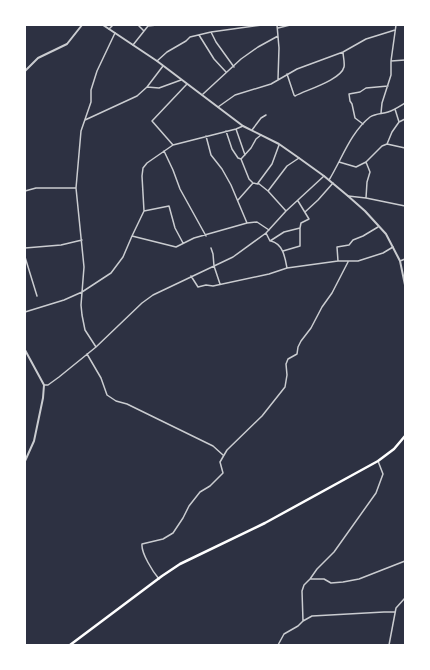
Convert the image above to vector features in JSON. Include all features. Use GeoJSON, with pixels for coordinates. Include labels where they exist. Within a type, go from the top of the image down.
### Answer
{"type":"FeatureCollection","features":[{"type":"Feature","properties":{"kind":"main road"},"geometry":{"type":"LineString","coordinates":[[70,645],[180,564],[265,523],[378,461],[394,449],[405,436]]}},
{"type":"Feature","properties":{"kind":"street"},"geometry":{"type":"LineString","coordinates":[[25,71],[38,58],[67,44],[82,25]]}},
{"type":"Feature","properties":{"kind":"street"},"geometry":{"type":"LineString","coordinates":[[103,25],[157,61],[243,126],[279,144],[333,183],[386,234],[400,261],[405,285]]}},
{"type":"Feature","properties":{"kind":"street"},"geometry":{"type":"LineString","coordinates":[[109,29],[113,25]]}},
{"type":"Feature","properties":{"kind":"street"},"geometry":{"type":"LineString","coordinates":[[138,25],[144,31]]}},
{"type":"Feature","properties":{"kind":"street"},"geometry":{"type":"LineString","coordinates":[[133,45],[149,26],[157,25]]}},
{"type":"Feature","properties":{"kind":"street"},"geometry":{"type":"LineString","coordinates":[[157,61],[167,52],[190,37],[212,32],[262,25]]}},
{"type":"Feature","properties":{"kind":"street"},"geometry":{"type":"LineString","coordinates":[[278,79],[279,48],[277,26],[290,25]]}},
{"type":"Feature","properties":{"kind":"street"},"geometry":{"type":"LineString","coordinates":[[381,113],[382,103],[391,75],[391,62],[396,25]]}},
{"type":"Feature","properties":{"kind":"street"},"geometry":{"type":"LineString","coordinates":[[218,107],[235,95],[262,88],[308,64],[343,52],[366,39],[395,30]]}},
{"type":"Feature","properties":{"kind":"street"},"geometry":{"type":"LineString","coordinates":[[212,32],[216,42],[234,67]]}},
{"type":"Feature","properties":{"kind":"street"},"geometry":{"type":"LineString","coordinates":[[96,347],[85,330],[81,305],[84,267],[76,188],[79,151],[84,120],[91,102],[91,90],[97,71],[115,33]]}},
{"type":"Feature","properties":{"kind":"street"},"geometry":{"type":"LineString","coordinates":[[199,35],[214,59],[226,72]]}},
{"type":"Feature","properties":{"kind":"street"},"geometry":{"type":"LineString","coordinates":[[202,95],[241,59],[278,36]]}},
{"type":"Feature","properties":{"kind":"street"},"geometry":{"type":"LineString","coordinates":[[287,74],[295,96],[328,82],[342,71],[344,66],[343,52]]}},
{"type":"Feature","properties":{"kind":"street"},"geometry":{"type":"LineString","coordinates":[[391,62],[405,60]]}},
{"type":"Feature","properties":{"kind":"street"},"geometry":{"type":"LineString","coordinates":[[84,120],[137,96],[147,87],[163,66]]}},
{"type":"Feature","properties":{"kind":"street"},"geometry":{"type":"LineString","coordinates":[[147,87],[159,88],[181,80]]}},
{"type":"Feature","properties":{"kind":"street"},"geometry":{"type":"LineString","coordinates":[[173,145],[152,122],[187,84]]}},
{"type":"Feature","properties":{"kind":"street"},"geometry":{"type":"LineString","coordinates":[[363,124],[355,118],[349,94],[360,92],[366,88],[388,86]]}},
{"type":"Feature","properties":{"kind":"street"},"geometry":{"type":"LineString","coordinates":[[329,180],[344,150],[363,124],[371,116],[387,113],[405,103]]}},
{"type":"Feature","properties":{"kind":"street"},"geometry":{"type":"LineString","coordinates":[[395,109],[399,122]]}},
{"type":"Feature","properties":{"kind":"street"},"geometry":{"type":"LineString","coordinates":[[252,130],[261,118],[266,115]]}},
{"type":"Feature","properties":{"kind":"street"},"geometry":{"type":"LineString","coordinates":[[387,144],[392,132],[399,122],[405,119]]}},
{"type":"Feature","properties":{"kind":"street"},"geometry":{"type":"LineString","coordinates":[[25,312],[64,300],[82,292],[111,273],[124,257],[144,211],[143,168],[173,145],[243,126]]}},
{"type":"Feature","properties":{"kind":"street"},"geometry":{"type":"LineString","coordinates":[[236,129],[245,155]]}},
{"type":"Feature","properties":{"kind":"street"},"geometry":{"type":"LineString","coordinates":[[226,131],[232,149],[238,158],[241,159],[249,179],[253,183],[258,183],[268,191],[286,211]]}},
{"type":"Feature","properties":{"kind":"street"},"geometry":{"type":"LineString","coordinates":[[241,159],[251,148],[256,139],[261,135]]}},
{"type":"Feature","properties":{"kind":"street"},"geometry":{"type":"LineString","coordinates":[[206,136],[213,159],[222,169],[231,185],[247,223]]}},
{"type":"Feature","properties":{"kind":"street"},"geometry":{"type":"LineString","coordinates":[[258,183],[272,164],[279,144]]}},
{"type":"Feature","properties":{"kind":"street"},"geometry":{"type":"LineString","coordinates":[[338,162],[354,167],[366,162],[382,146],[387,144],[405,148]]}},
{"type":"Feature","properties":{"kind":"street"},"geometry":{"type":"LineString","coordinates":[[164,151],[180,189],[194,211],[206,236]]}},
{"type":"Feature","properties":{"kind":"street"},"geometry":{"type":"LineString","coordinates":[[268,191],[287,166],[299,158]]}},
{"type":"Feature","properties":{"kind":"street"},"geometry":{"type":"LineString","coordinates":[[366,162],[370,172],[367,182],[366,198]]}},
{"type":"Feature","properties":{"kind":"street"},"geometry":{"type":"LineString","coordinates":[[44,385],[48,385],[59,377],[96,347],[142,303],[153,295],[233,257],[266,233],[286,211],[324,176]]}},
{"type":"Feature","properties":{"kind":"street"},"geometry":{"type":"LineString","coordinates":[[238,201],[253,183]]}},
{"type":"Feature","properties":{"kind":"street"},"geometry":{"type":"LineString","coordinates":[[305,212],[333,183]]}},
{"type":"Feature","properties":{"kind":"street"},"geometry":{"type":"LineString","coordinates":[[25,191],[36,188],[76,188]]}},
{"type":"Feature","properties":{"kind":"street"},"geometry":{"type":"LineString","coordinates":[[348,196],[405,206]]}},
{"type":"Feature","properties":{"kind":"street"},"geometry":{"type":"LineString","coordinates":[[283,251],[300,246],[300,228],[302,223],[309,219],[298,201]]}},
{"type":"Feature","properties":{"kind":"street"},"geometry":{"type":"LineString","coordinates":[[144,211],[169,206],[175,228],[183,243]]}},
{"type":"Feature","properties":{"kind":"street"},"geometry":{"type":"LineString","coordinates":[[132,236],[176,247],[183,243],[247,223],[257,222],[269,230]]}},
{"type":"Feature","properties":{"kind":"street"},"geometry":{"type":"LineString","coordinates":[[338,261],[336,247],[349,245],[353,240],[363,236],[379,226]]}},
{"type":"Feature","properties":{"kind":"street"},"geometry":{"type":"LineString","coordinates":[[270,241],[284,232],[300,228]]}},
{"type":"Feature","properties":{"kind":"street"},"geometry":{"type":"LineString","coordinates":[[266,233],[270,241],[274,241],[283,251],[287,268]]}},
{"type":"Feature","properties":{"kind":"street"},"geometry":{"type":"LineString","coordinates":[[25,248],[61,245],[82,240]]}},
{"type":"Feature","properties":{"kind":"street"},"geometry":{"type":"LineString","coordinates":[[192,276],[198,287],[220,284],[269,274],[287,268],[338,261],[358,261],[383,253],[393,247]]}},
{"type":"Feature","properties":{"kind":"street"},"geometry":{"type":"LineString","coordinates":[[210,248],[213,254],[214,266],[220,284]]}},
{"type":"Feature","properties":{"kind":"street"},"geometry":{"type":"LineString","coordinates":[[25,257],[37,296]]}},
{"type":"Feature","properties":{"kind":"street"},"geometry":{"type":"LineString","coordinates":[[400,261],[405,259]]}},
{"type":"Feature","properties":{"kind":"street"},"geometry":{"type":"LineString","coordinates":[[158,579],[141,547],[142,544],[163,539],[173,533],[198,495],[223,473],[220,462],[226,450],[267,411],[285,387],[287,375],[286,364],[288,359],[297,354],[301,341],[311,328],[322,307],[332,293],[348,262]]}},
{"type":"Feature","properties":{"kind":"street"},"geometry":{"type":"LineString","coordinates":[[25,350],[44,385],[43,398],[34,441],[25,461]]}},
{"type":"Feature","properties":{"kind":"street"},"geometry":{"type":"LineString","coordinates":[[87,354],[101,378],[107,394],[111,398],[127,404],[213,446],[223,455]]}},
{"type":"Feature","properties":{"kind":"street"},"geometry":{"type":"LineString","coordinates":[[303,621],[302,592],[304,585],[334,552],[376,493],[383,474],[378,461]]}},
{"type":"Feature","properties":{"kind":"street"},"geometry":{"type":"LineString","coordinates":[[310,579],[324,579],[331,583],[343,582],[359,579],[405,562]]}},
{"type":"Feature","properties":{"kind":"street"},"geometry":{"type":"LineString","coordinates":[[389,645],[396,608],[405,598]]}},
{"type":"Feature","properties":{"kind":"street"},"geometry":{"type":"LineString","coordinates":[[278,645],[284,634],[312,616],[395,612]]}}]}
